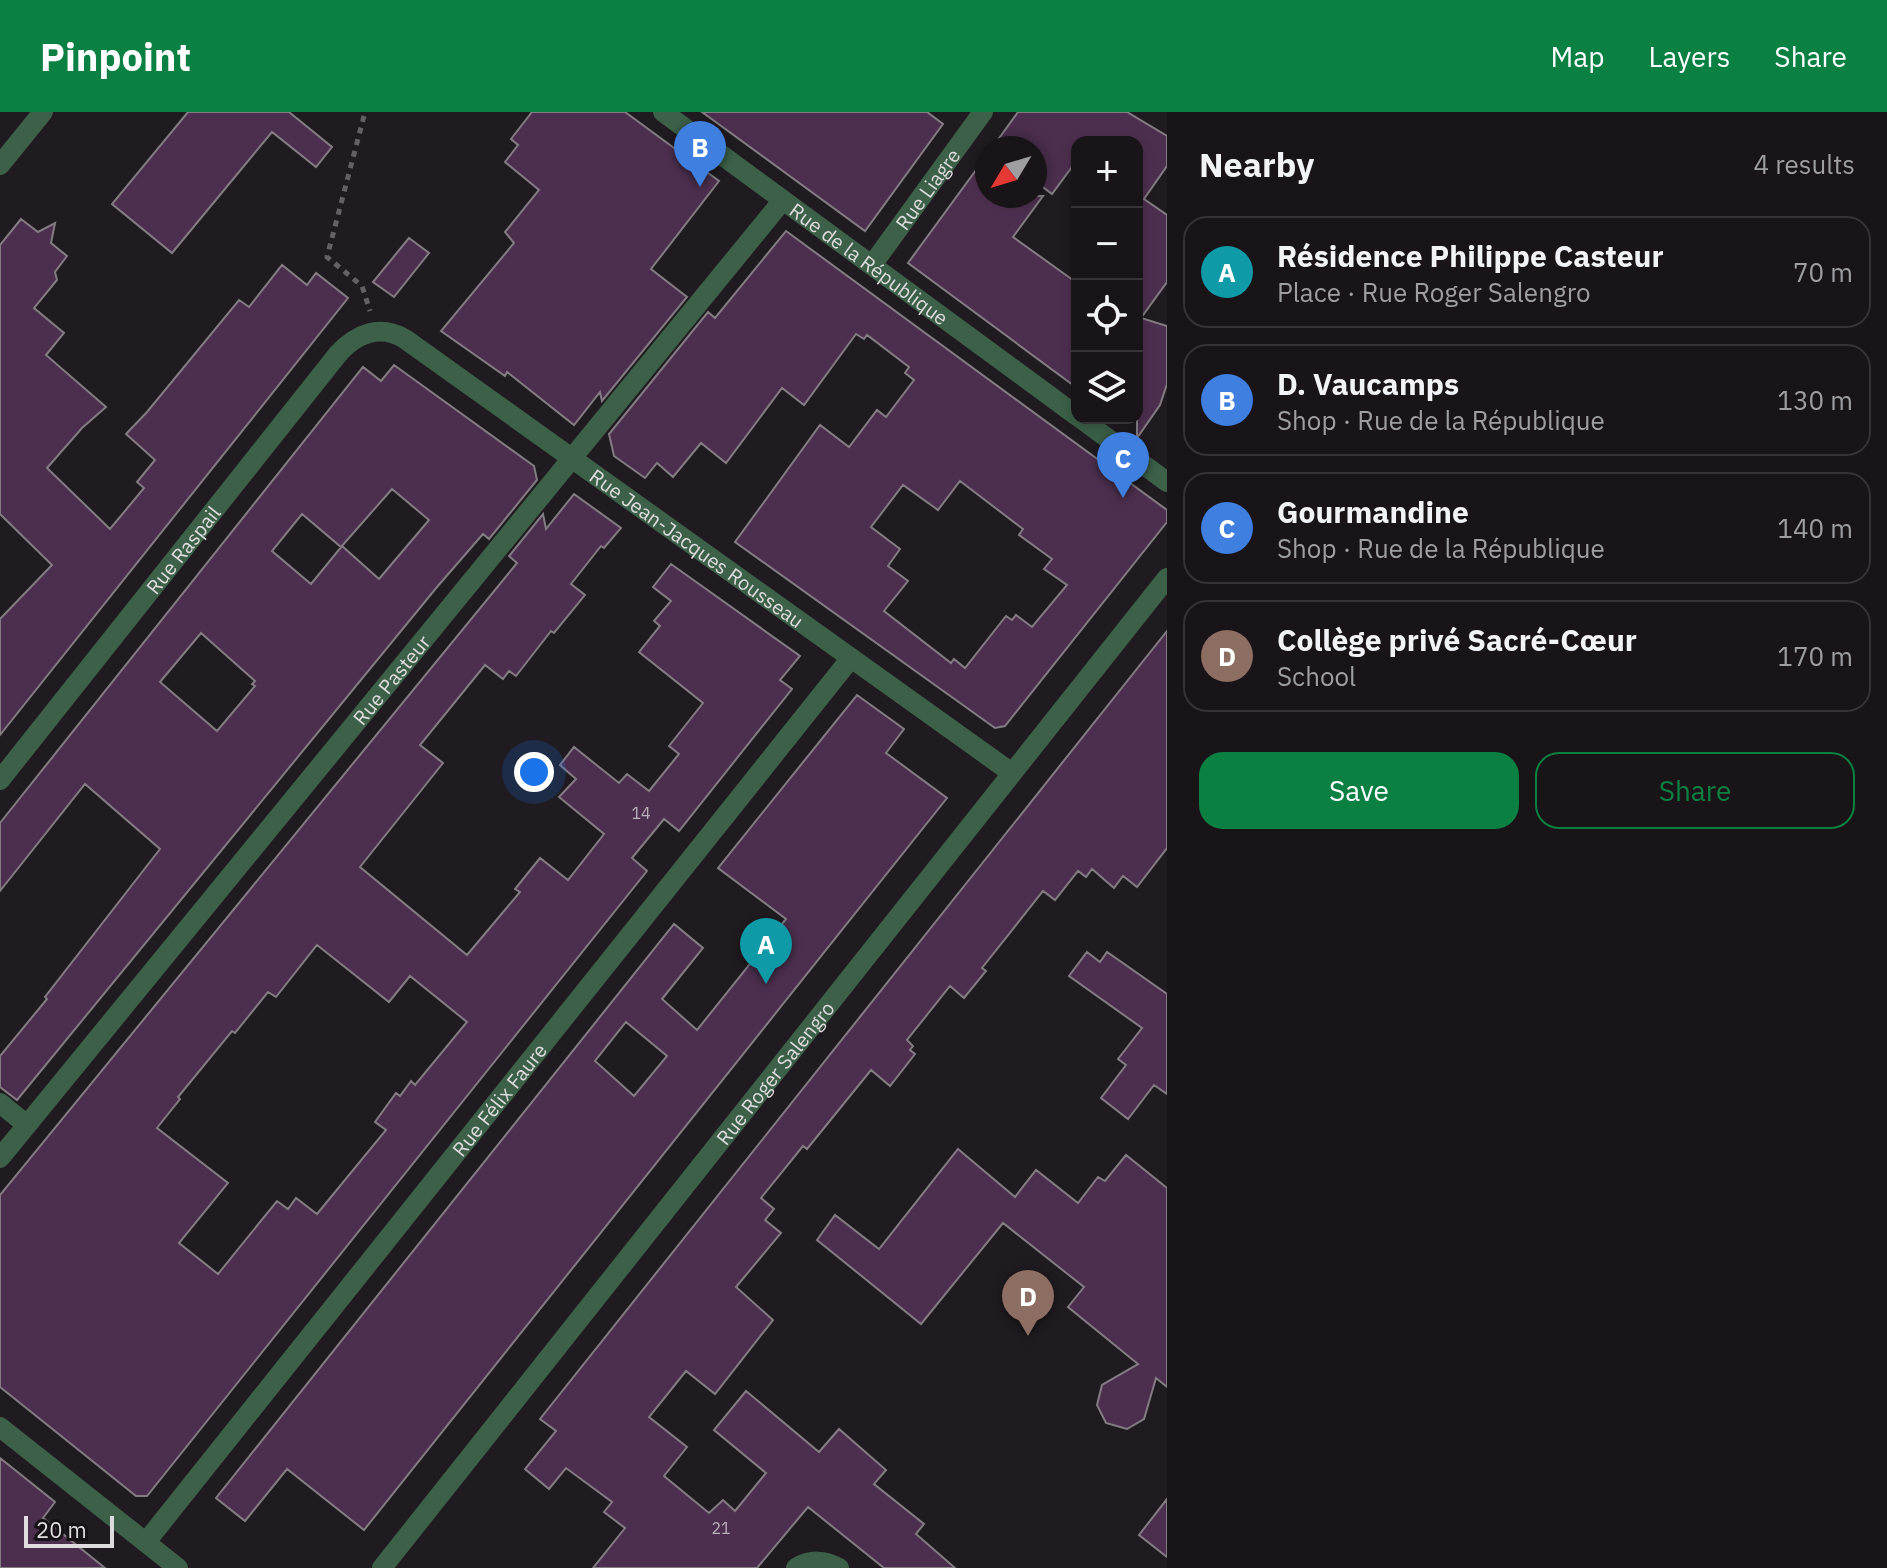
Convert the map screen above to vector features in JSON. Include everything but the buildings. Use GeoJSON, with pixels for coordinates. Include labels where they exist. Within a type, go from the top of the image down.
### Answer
{"type":"FeatureCollection","features":[{"type":"Feature","properties":{"kind":"street"},"geometry":{"type":"LineString","coordinates":[[0,165],[43,112]]}},
{"type":"Feature","properties":{"kind":"street","name":"Rue de la République"},"geometry":{"type":"LineString","coordinates":[[663,112],[1071,411]]}},
{"type":"Feature","properties":{"kind":"street","name":"Rue Liagre"},"geometry":{"type":"LineString","coordinates":[[872,265],[983,112]]}},
{"type":"Feature","properties":{"kind":"street","name":"Rue Pasteur"},"geometry":{"type":"LineString","coordinates":[[0,1158],[783,200]]}},
{"type":"Feature","properties":{"kind":"street","name":"Rue Jean-Jacques Rousseau"},"geometry":{"type":"LineString","coordinates":[[376,331],[405,339],[1012,773]]}},
{"type":"Feature","properties":{"kind":"street","name":"Rue Raspail"},"geometry":{"type":"LineString","coordinates":[[0,780],[338,354],[362,335],[376,331]]}},
{"type":"Feature","properties":{"kind":"street","name":"Rue de la République"},"geometry":{"type":"LineString","coordinates":[[1090,424],[1165,473]]}},
{"type":"Feature","properties":{"kind":"street","name":"Rue Roger Salengro"},"geometry":{"type":"LineString","coordinates":[[382,1568],[1167,578]]}},
{"type":"Feature","properties":{"kind":"street","name":"Rue Félix Faure"},"geometry":{"type":"LineString","coordinates":[[146,1542],[851,658]]}},
{"type":"Feature","properties":{"kind":"street"},"geometry":{"type":"LineString","coordinates":[[0,1103],[27,1125]]}},
{"type":"Feature","properties":{"kind":"street"},"geometry":{"type":"LineString","coordinates":[[0,1427],[178,1568]]}},
{"type":"Feature","properties":{"kind":"street"},"geometry":{"type":"LineString","coordinates":[[796,1568],[818,1561],[839,1568]]}},
{"type":"Feature","properties":{"kind":"path"},"geometry":{"type":"LineString","coordinates":[[364,116],[327,257],[362,286],[376,331]]}},
{"type":"Feature","properties":{"kind":"place","name":"D. Vaucamps"},"geometry":{"type":"Point","coordinates":[700,187]}},
{"type":"Feature","properties":{"kind":"place","name":"Gourmandine"},"geometry":{"type":"Point","coordinates":[1123,498]}},
{"type":"Feature","properties":{"kind":"place","name":"Résidence Philippe Casteur"},"geometry":{"type":"Point","coordinates":[766,984]}},
{"type":"Feature","properties":{"kind":"place","name":"Collège privé Sacré-Cœur"},"geometry":{"type":"Point","coordinates":[1028,1336]}}]}
